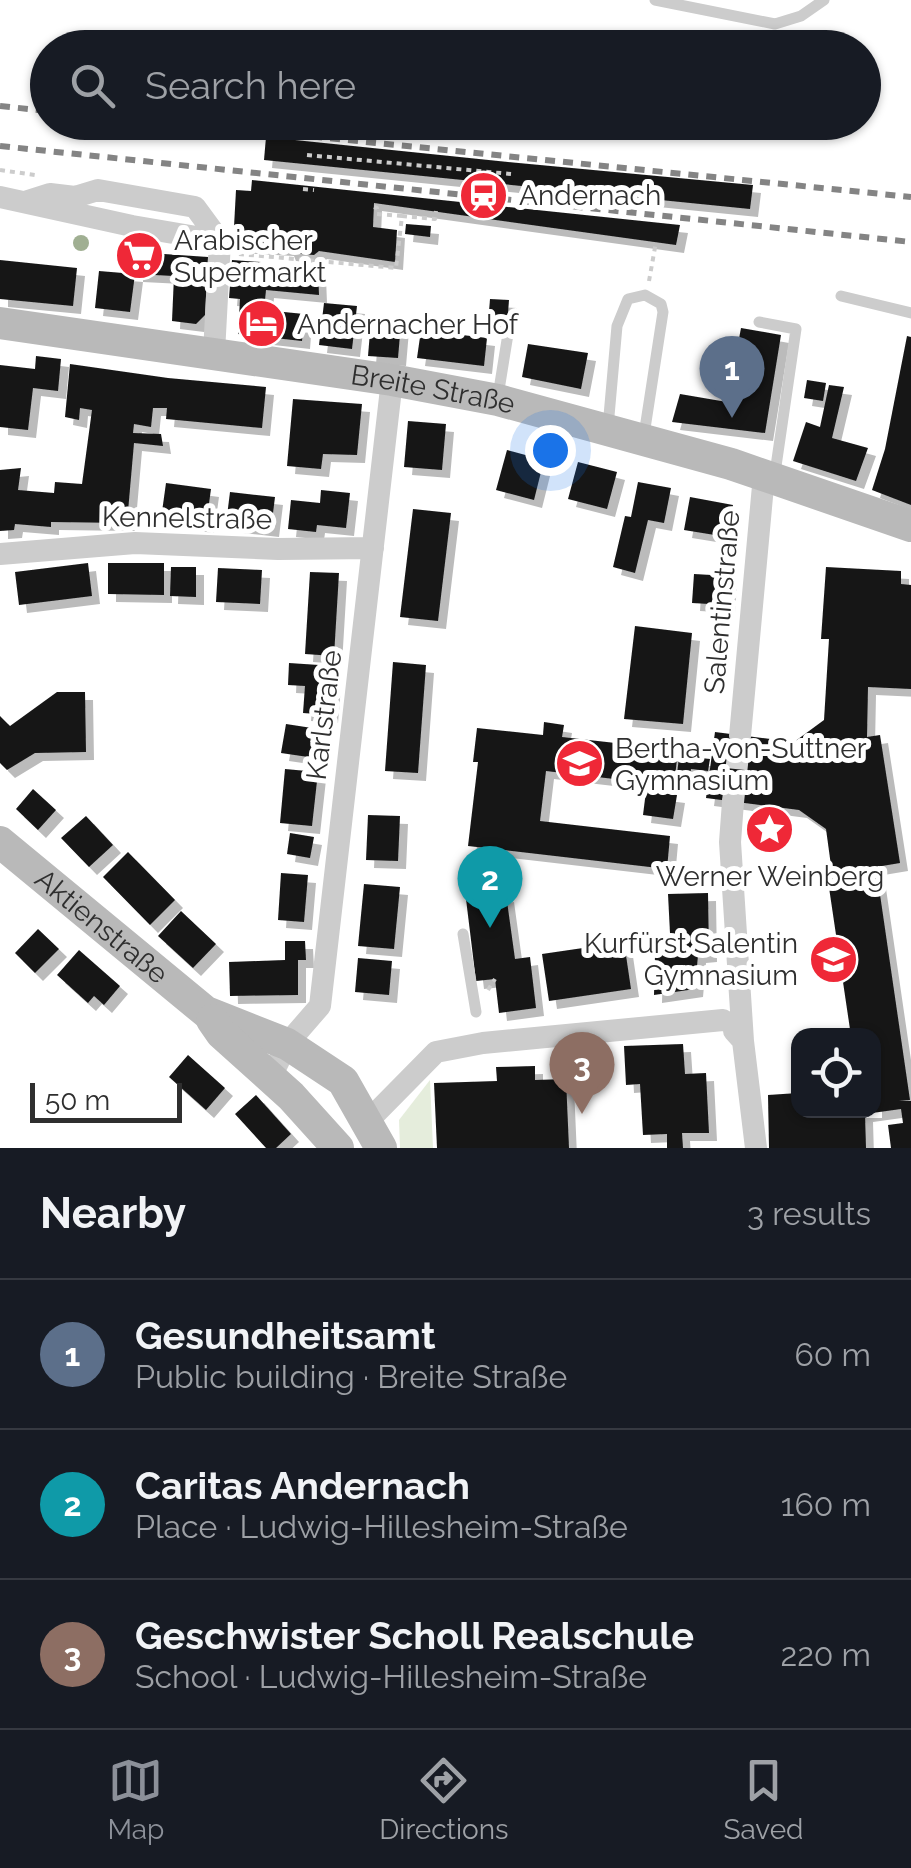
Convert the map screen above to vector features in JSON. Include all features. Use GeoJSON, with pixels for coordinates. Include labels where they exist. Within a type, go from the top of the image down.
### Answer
{"type":"FeatureCollection","features":[{"type":"Feature","properties":{"kind":"street"},"geometry":{"type":"LineString","coordinates":[[0,196],[28,201],[50,194],[75,197],[98,190],[195,207],[219,246],[214,353]]}},
{"type":"Feature","properties":{"kind":"street","name":"Breite Straße"},"geometry":{"type":"LineString","coordinates":[[0,323],[392,380],[498,400],[769,476],[911,526]]}},
{"type":"Feature","properties":{"kind":"street","name":"Karlstraße"},"geometry":{"type":"LineString","coordinates":[[288,1044],[320,1006],[392,380]]}},
{"type":"Feature","properties":{"kind":"street","name":"Salentinstraße"},"geometry":{"type":"LineString","coordinates":[[740,736],[769,476]]}},
{"type":"Feature","properties":{"kind":"street","name":"Kennelstraße"},"geometry":{"type":"LineString","coordinates":[[0,554],[136,543],[278,549],[373,548]]}},
{"type":"Feature","properties":{"kind":"street"},"geometry":{"type":"LineString","coordinates":[[733,802],[730,842],[743,1041],[756,1148]]}},
{"type":"Feature","properties":{"kind":"street","name":"Aktienstraße"},"geometry":{"type":"LineString","coordinates":[[0,842],[206,1012],[221,1033],[271,1077],[335,1144],[352,1134],[375,1135]]}},
{"type":"Feature","properties":{"kind":"street"},"geometry":{"type":"LineString","coordinates":[[375,1135],[436,1052],[483,1042],[722,1020],[743,996]]}},
{"type":"Feature","properties":{"kind":"street","name":"Aktienstraße"},"geometry":{"type":"LineString","coordinates":[[206,1012],[288,1044],[343,1081],[375,1135]]}},
{"type":"Feature","properties":{"kind":"street"},"geometry":{"type":"LineString","coordinates":[[722,1020],[743,1041]]}},
{"type":"Feature","properties":{"kind":"street"},"geometry":{"type":"LineString","coordinates":[[271,1077],[288,1044]]}},
{"type":"Feature","properties":{"kind":"lane"},"geometry":{"type":"LineString","coordinates":[[655,0],[775,24],[801,16],[824,0]]}},
{"type":"Feature","properties":{"kind":"lane"},"geometry":{"type":"LineString","coordinates":[[608,431],[616,326],[628,299],[646,296],[661,304],[664,312],[643,440]]}},
{"type":"Feature","properties":{"kind":"lane"},"geometry":{"type":"LineString","coordinates":[[841,296],[911,312]]}},
{"type":"Feature","properties":{"kind":"lane"},"geometry":{"type":"LineString","coordinates":[[759,322],[796,329],[769,476]]}},
{"type":"Feature","properties":{"kind":"lane"},"geometry":{"type":"LineString","coordinates":[[498,400],[508,334]]}},
{"type":"Feature","properties":{"kind":"lane"},"geometry":{"type":"LineString","coordinates":[[464,934],[476,1012]]}},
{"type":"Feature","properties":{"kind":"path"},"geometry":{"type":"LineString","coordinates":[[307,155],[511,174]]}},
{"type":"Feature","properties":{"kind":"path"},"geometry":{"type":"LineString","coordinates":[[304,189],[314,190]]}},
{"type":"Feature","properties":{"kind":"path"},"geometry":{"type":"LineString","coordinates":[[374,207],[376,214],[435,219],[436,212]]}},
{"type":"Feature","properties":{"kind":"path"},"geometry":{"type":"LineString","coordinates":[[219,246],[396,268],[402,216]]}},
{"type":"Feature","properties":{"kind":"path"},"geometry":{"type":"LineString","coordinates":[[646,296],[656,242]]}},
{"type":"Feature","properties":{"kind":"green space"},"geometry":{"type":"Polygon","coordinates":[[[430,1080],[433,1148],[400,1148],[399,1120],[430,1080]]]}},
{"type":"Feature","properties":{"kind":"building"},"geometry":{"type":"Polygon","coordinates":[[[266,140],[295,140],[753,185],[750,209],[264,160],[266,140]]]}},
{"type":"Feature","properties":{"kind":"building"},"geometry":{"type":"Polygon","coordinates":[[[252,180],[680,225],[676,245],[374,203],[373,227],[397,230],[395,262],[319,251],[314,255],[288,253],[286,248],[233,245],[236,190],[251,191],[252,180]]]}},
{"type":"Feature","properties":{"kind":"building"},"geometry":{"type":"Polygon","coordinates":[[[406,224],[431,226],[430,237],[405,234],[406,224]]]}},
{"type":"Feature","properties":{"kind":"building"},"geometry":{"type":"Polygon","coordinates":[[[135,252],[208,257],[205,315],[196,324],[172,321],[174,276],[135,274],[135,252]]]}},
{"type":"Feature","properties":{"kind":"building"},"geometry":{"type":"Polygon","coordinates":[[[0,260],[77,268],[73,306],[0,299],[0,260]]]}},
{"type":"Feature","properties":{"kind":"building"},"geometry":{"type":"Polygon","coordinates":[[[232,260],[318,270],[319,295],[266,290],[264,310],[304,314],[302,341],[238,334],[240,299],[229,298],[232,260]]]}},
{"type":"Feature","properties":{"kind":"building"},"geometry":{"type":"Polygon","coordinates":[[[99,271],[135,274],[130,312],[95,308],[99,271]]]}},
{"type":"Feature","properties":{"kind":"building"},"geometry":{"type":"Polygon","coordinates":[[[490,299],[509,300],[507,326],[488,324],[490,299]]]}},
{"type":"Feature","properties":{"kind":"building"},"geometry":{"type":"Polygon","coordinates":[[[324,303],[357,306],[352,349],[319,345],[324,303]]]}},
{"type":"Feature","properties":{"kind":"building"},"geometry":{"type":"Polygon","coordinates":[[[371,320],[401,323],[398,358],[368,356],[371,320]]]}},
{"type":"Feature","properties":{"kind":"building"},"geometry":{"type":"Polygon","coordinates":[[[741,328],[781,335],[765,433],[672,422],[680,394],[727,402],[741,328]]]}},
{"type":"Feature","properties":{"kind":"building"},"geometry":{"type":"Polygon","coordinates":[[[421,330],[487,338],[484,366],[417,358],[421,330]]]}},
{"type":"Feature","properties":{"kind":"building"},"geometry":{"type":"Polygon","coordinates":[[[907,336],[911,337],[911,505],[872,490],[885,449],[907,336]]]}},
{"type":"Feature","properties":{"kind":"building"},"geometry":{"type":"Polygon","coordinates":[[[528,344],[588,353],[581,389],[522,377],[528,344]]]}},
{"type":"Feature","properties":{"kind":"building"},"geometry":{"type":"Polygon","coordinates":[[[36,356],[61,359],[58,391],[33,388],[28,430],[0,427],[0,365],[35,369],[36,356]]]}},
{"type":"Feature","properties":{"kind":"building"},"geometry":{"type":"Polygon","coordinates":[[[70,364],[266,387],[262,428],[166,419],[167,408],[153,408],[151,427],[134,424],[133,433],[161,434],[163,446],[134,443],[127,523],[51,522],[51,527],[15,524],[14,530],[0,531],[0,470],[21,468],[18,490],[54,493],[55,482],[82,484],[92,410],[80,408],[79,420],[65,417],[70,364]]]}},
{"type":"Feature","properties":{"kind":"building"},"geometry":{"type":"Polygon","coordinates":[[[807,380],[826,383],[823,401],[804,398],[807,380]]]}},
{"type":"Feature","properties":{"kind":"building"},"geometry":{"type":"Polygon","coordinates":[[[829,385],[844,387],[832,438],[868,448],[856,481],[793,461],[806,422],[820,427],[829,385]]]}},
{"type":"Feature","properties":{"kind":"building"},"geometry":{"type":"Polygon","coordinates":[[[293,399],[362,404],[357,455],[323,454],[321,469],[287,466],[293,399]]]}},
{"type":"Feature","properties":{"kind":"building"},"geometry":{"type":"Polygon","coordinates":[[[408,421],[446,424],[442,470],[404,467],[408,421]]]}},
{"type":"Feature","properties":{"kind":"building"},"geometry":{"type":"Polygon","coordinates":[[[507,450],[544,460],[534,500],[496,490],[507,450]]]}},
{"type":"Feature","properties":{"kind":"building"},"geometry":{"type":"Polygon","coordinates":[[[578,462],[617,472],[607,509],[568,499],[578,462]]]}},
{"type":"Feature","properties":{"kind":"building"},"geometry":{"type":"Polygon","coordinates":[[[638,482],[671,488],[664,523],[648,520],[635,573],[613,567],[625,516],[631,517],[638,482]]]}},
{"type":"Feature","properties":{"kind":"building"},"geometry":{"type":"Polygon","coordinates":[[[166,483],[211,489],[206,525],[161,519],[166,483]]]}},
{"type":"Feature","properties":{"kind":"building"},"geometry":{"type":"Polygon","coordinates":[[[321,490],[350,493],[346,528],[317,525],[316,532],[288,529],[291,500],[320,503],[321,490]]]}},
{"type":"Feature","properties":{"kind":"building"},"geometry":{"type":"Polygon","coordinates":[[[230,492],[275,497],[271,529],[226,524],[230,492]]]}},
{"type":"Feature","properties":{"kind":"building"},"geometry":{"type":"Polygon","coordinates":[[[690,497],[733,505],[727,537],[684,530],[690,497]]]}},
{"type":"Feature","properties":{"kind":"building"},"geometry":{"type":"Polygon","coordinates":[[[413,509],[451,513],[438,621],[400,617],[413,509]]]}},
{"type":"Feature","properties":{"kind":"building"},"geometry":{"type":"Polygon","coordinates":[[[88,563],[92,596],[19,605],[15,572],[88,563]]]}},
{"type":"Feature","properties":{"kind":"building"},"geometry":{"type":"Polygon","coordinates":[[[108,563],[164,563],[164,595],[108,594],[108,563]]]}},
{"type":"Feature","properties":{"kind":"building"},"geometry":{"type":"Polygon","coordinates":[[[171,567],[196,567],[196,597],[170,596],[171,567]]]}},
{"type":"Feature","properties":{"kind":"building"},"geometry":{"type":"Polygon","coordinates":[[[826,567],[901,571],[901,584],[911,585],[911,689],[868,687],[867,737],[880,735],[900,863],[876,867],[910,1100],[899,1101],[911,1101],[911,1148],[891,1148],[888,1125],[903,1123],[901,1109],[881,1112],[881,1028],[850,1028],[827,874],[832,873],[826,829],[799,810],[706,798],[715,732],[794,742],[824,720],[829,639],[821,639],[826,567]]]}},
{"type":"Feature","properties":{"kind":"building"},"geometry":{"type":"Polygon","coordinates":[[[218,568],[262,570],[260,604],[216,602],[218,568]]]}},
{"type":"Feature","properties":{"kind":"building"},"geometry":{"type":"Polygon","coordinates":[[[310,572],[339,573],[334,656],[305,654],[310,572]]]}},
{"type":"Feature","properties":{"kind":"building"},"geometry":{"type":"Polygon","coordinates":[[[694,574],[729,576],[727,605],[692,603],[694,574]]]}},
{"type":"Feature","properties":{"kind":"building"},"geometry":{"type":"Polygon","coordinates":[[[635,626],[692,633],[683,724],[624,719],[635,626]]]}},
{"type":"Feature","properties":{"kind":"building"},"geometry":{"type":"Polygon","coordinates":[[[393,662],[426,665],[418,773],[385,771],[393,662]]]}},
{"type":"Feature","properties":{"kind":"building"},"geometry":{"type":"Polygon","coordinates":[[[289,663],[334,666],[330,715],[303,713],[305,686],[288,685],[289,663]]]}},
{"type":"Feature","properties":{"kind":"building"},"geometry":{"type":"Polygon","coordinates":[[[57,692],[85,692],[86,752],[35,753],[7,770],[0,763],[0,716],[10,726],[57,692]]]}},
{"type":"Feature","properties":{"kind":"building"},"geometry":{"type":"Polygon","coordinates":[[[544,722],[564,725],[562,737],[678,750],[674,786],[546,771],[540,821],[670,836],[667,869],[468,846],[478,762],[473,762],[477,728],[543,735],[544,722]]]}},
{"type":"Feature","properties":{"kind":"building"},"geometry":{"type":"Polygon","coordinates":[[[286,724],[312,728],[310,742],[318,743],[315,758],[281,753],[286,724]]]}},
{"type":"Feature","properties":{"kind":"building"},"geometry":{"type":"Polygon","coordinates":[[[680,749],[693,750],[692,757],[710,759],[708,771],[691,769],[690,775],[677,774],[680,749]]]}},
{"type":"Feature","properties":{"kind":"building"},"geometry":{"type":"Polygon","coordinates":[[[285,769],[318,772],[312,826],[280,823],[285,769]]]}},
{"type":"Feature","properties":{"kind":"building"},"geometry":{"type":"Polygon","coordinates":[[[33,789],[56,810],[38,830],[16,809],[33,789]]]}},
{"type":"Feature","properties":{"kind":"building"},"geometry":{"type":"Polygon","coordinates":[[[646,791],[677,795],[673,819],[643,815],[646,791]]]}},
{"type":"Feature","properties":{"kind":"building"},"geometry":{"type":"Polygon","coordinates":[[[368,815],[400,816],[398,861],[366,860],[368,815]]]}},
{"type":"Feature","properties":{"kind":"building"},"geometry":{"type":"Polygon","coordinates":[[[86,816],[113,845],[89,867],[61,838],[86,816]]]}},
{"type":"Feature","properties":{"kind":"building"},"geometry":{"type":"Polygon","coordinates":[[[290,833],[314,837],[310,858],[287,854],[290,833]]]}},
{"type":"Feature","properties":{"kind":"building"},"geometry":{"type":"Polygon","coordinates":[[[128,852],[175,900],[150,925],[103,877],[128,852]]]}},
{"type":"Feature","properties":{"kind":"building"},"geometry":{"type":"Polygon","coordinates":[[[281,873],[308,875],[304,922],[278,920],[281,873]]]}},
{"type":"Feature","properties":{"kind":"building"},"geometry":{"type":"Polygon","coordinates":[[[364,884],[400,887],[394,949],[358,946],[364,884]]]}},
{"type":"Feature","properties":{"kind":"building"},"geometry":{"type":"Polygon","coordinates":[[[708,893],[709,954],[698,955],[695,989],[654,995],[655,955],[671,953],[668,894],[708,893]]]}},
{"type":"Feature","properties":{"kind":"building"},"geometry":{"type":"Polygon","coordinates":[[[506,894],[515,959],[530,957],[536,1008],[499,1013],[495,979],[476,981],[466,899],[506,894]]]}},
{"type":"Feature","properties":{"kind":"building"},"geometry":{"type":"Polygon","coordinates":[[[181,911],[216,944],[193,968],[158,936],[181,911]]]}},
{"type":"Feature","properties":{"kind":"building"},"geometry":{"type":"Polygon","coordinates":[[[38,929],[59,949],[35,973],[15,953],[38,929]]]}},
{"type":"Feature","properties":{"kind":"building"},"geometry":{"type":"Polygon","coordinates":[[[285,941],[305,941],[306,960],[298,960],[298,995],[230,996],[229,962],[285,960],[285,941]]]}},
{"type":"Feature","properties":{"kind":"building"},"geometry":{"type":"Polygon","coordinates":[[[624,942],[631,989],[549,1001],[542,954],[624,942]]]}},
{"type":"Feature","properties":{"kind":"building"},"geometry":{"type":"Polygon","coordinates":[[[79,950],[120,986],[104,1005],[94,996],[88,1003],[57,975],[79,950]]]}},
{"type":"Feature","properties":{"kind":"building"},"geometry":{"type":"Polygon","coordinates":[[[358,958],[392,961],[389,995],[355,992],[358,958]]]}},
{"type":"Feature","properties":{"kind":"building"},"geometry":{"type":"Polygon","coordinates":[[[683,1044],[685,1074],[706,1073],[709,1133],[682,1133],[683,1148],[667,1148],[667,1134],[643,1135],[640,1084],[626,1085],[624,1046],[683,1044]]]}},
{"type":"Feature","properties":{"kind":"building"},"geometry":{"type":"Polygon","coordinates":[[[188,1055],[225,1088],[206,1110],[169,1077],[188,1055]]]}},
{"type":"Feature","properties":{"kind":"building"},"geometry":{"type":"Polygon","coordinates":[[[535,1066],[535,1080],[566,1079],[569,1148],[437,1148],[434,1083],[497,1081],[496,1067],[535,1066]]]}},
{"type":"Feature","properties":{"kind":"building"},"geometry":{"type":"Polygon","coordinates":[[[791,1093],[791,1118],[865,1118],[866,1148],[769,1148],[768,1095],[791,1093]]]}},
{"type":"Feature","properties":{"kind":"building"},"geometry":{"type":"Polygon","coordinates":[[[256,1095],[291,1134],[276,1148],[266,1148],[235,1114],[256,1095]]]}},
{"type":"Feature","properties":{"kind":"tunnel"},"geometry":{"type":"LineString","coordinates":[[733,802],[740,736]]}},
{"type":"Feature","properties":{"kind":"railway"},"geometry":{"type":"LineString","coordinates":[[0,106],[30,109]]}},
{"type":"Feature","properties":{"kind":"railway"},"geometry":{"type":"LineString","coordinates":[[347,140],[911,197]]}},
{"type":"Feature","properties":{"kind":"railway"},"geometry":{"type":"LineString","coordinates":[[0,146],[911,242]]}},
{"type":"Feature","properties":{"kind":"place","name":"Andernach"},"geometry":{"type":"Point","coordinates":[484,195]}},
{"type":"Feature","properties":{"kind":"place","name":"Arabischer Supermarkt"},"geometry":{"type":"Point","coordinates":[139,256]}},
{"type":"Feature","properties":{"kind":"place","name":"Andernacher Hof"},"geometry":{"type":"Point","coordinates":[262,324]}},
{"type":"Feature","properties":{"kind":"place","name":"Gesundheitsamt"},"geometry":{"type":"Point","coordinates":[732,418]}},
{"type":"Feature","properties":{"kind":"place","name":"Bertha-von-Suttner Gymnasium"},"geometry":{"type":"Point","coordinates":[580,764]}},
{"type":"Feature","properties":{"kind":"place","name":"Werner Weinberg"},"geometry":{"type":"Point","coordinates":[770,829]}},
{"type":"Feature","properties":{"kind":"place","name":"Caritas Andernach"},"geometry":{"type":"Point","coordinates":[490,928]}},
{"type":"Feature","properties":{"kind":"place","name":"Kurfürst Salentin Gymnasium"},"geometry":{"type":"Point","coordinates":[833,959]}},
{"type":"Feature","properties":{"kind":"place","name":"Geschwister Scholl Realschule"},"geometry":{"type":"Point","coordinates":[582,1114]}}]}
